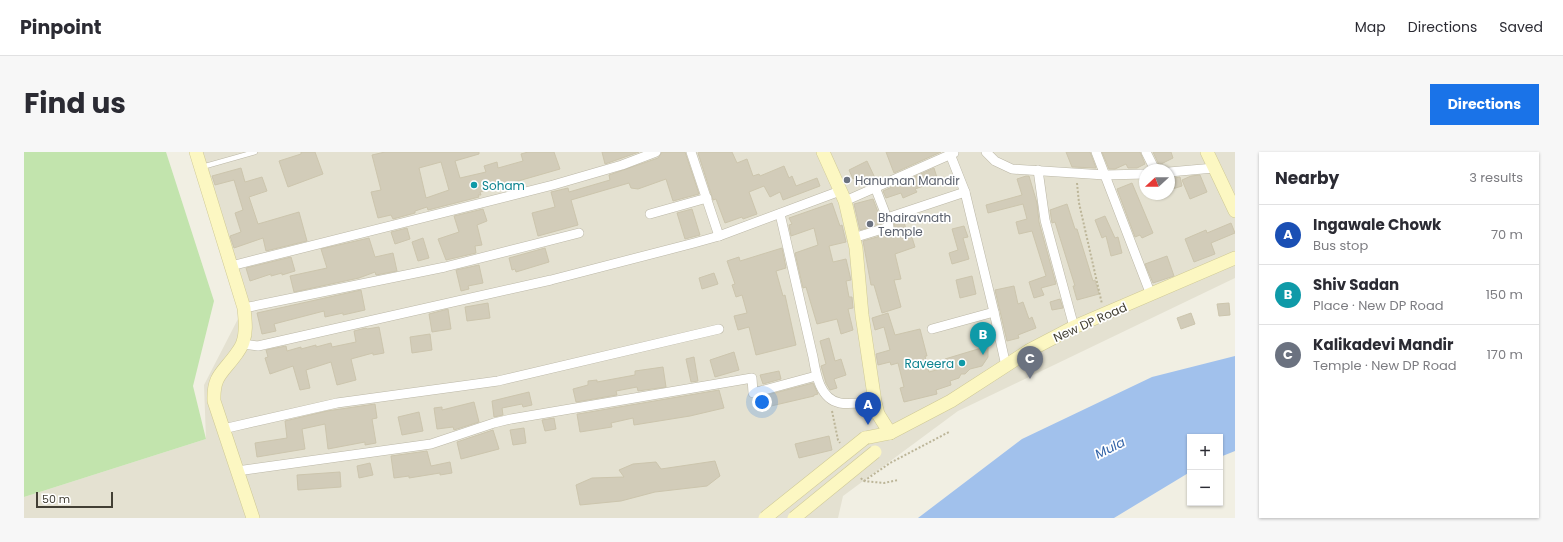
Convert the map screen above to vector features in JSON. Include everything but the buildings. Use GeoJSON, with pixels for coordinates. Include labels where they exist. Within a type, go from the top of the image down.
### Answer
{"type":"FeatureCollection","features":[{"type":"Feature","properties":{"kind":"street"},"geometry":{"type":"LineString","coordinates":[[196,152],[244,308],[246,329],[243,344],[218,375],[213,388],[214,401],[222,428],[253,518]]}},
{"type":"Feature","properties":{"kind":"street"},"geometry":{"type":"LineString","coordinates":[[231,266],[553,185],[622,165],[656,152]]}},
{"type":"Feature","properties":{"kind":"street"},"geometry":{"type":"LineString","coordinates":[[691,152],[719,236]]}},
{"type":"Feature","properties":{"kind":"street"},"geometry":{"type":"LineString","coordinates":[[823,152],[842,196],[856,248],[862,315],[875,402],[878,414],[890,433]]}},
{"type":"Feature","properties":{"kind":"street"},"geometry":{"type":"LineString","coordinates":[[986,152],[995,161],[1012,169],[1105,175],[1139,174]]}},
{"type":"Feature","properties":{"kind":"street"},"geometry":{"type":"LineString","coordinates":[[1096,152],[1151,295]]}},
{"type":"Feature","properties":{"kind":"street"},"geometry":{"type":"LineString","coordinates":[[1146,152],[1152,164]]}},
{"type":"Feature","properties":{"kind":"street"},"geometry":{"type":"LineString","coordinates":[[1207,152],[1214,168],[1230,191],[1235,211]]}},
{"type":"Feature","properties":{"kind":"street"},"geometry":{"type":"LineString","coordinates":[[243,344],[258,346],[552,280],[719,236],[780,214],[875,187],[936,156],[952,153],[965,192],[1006,366]]}},
{"type":"Feature","properties":{"kind":"street"},"geometry":{"type":"LineString","coordinates":[[1175,171],[1214,168]]}},
{"type":"Feature","properties":{"kind":"street"},"geometry":{"type":"LineString","coordinates":[[1038,170],[1045,220],[1074,327]]}},
{"type":"Feature","properties":{"kind":"street"},"geometry":{"type":"LineString","coordinates":[[853,238],[889,227],[875,187]]}},
{"type":"Feature","properties":{"kind":"street"},"geometry":{"type":"LineString","coordinates":[[887,218],[965,192]]}},
{"type":"Feature","properties":{"kind":"street"},"geometry":{"type":"LineString","coordinates":[[650,214],[706,198]]}},
{"type":"Feature","properties":{"kind":"street"},"geometry":{"type":"LineString","coordinates":[[780,214],[816,376],[826,397],[840,403],[875,402]]}},
{"type":"Feature","properties":{"kind":"street"},"geometry":{"type":"LineString","coordinates":[[244,308],[445,267],[579,233]]}},
{"type":"Feature","properties":{"kind":"street","name":"New DP Road"},"geometry":{"type":"LineString","coordinates":[[765,518],[865,438],[890,433],[951,401],[1030,350],[1074,327],[1235,258]]}},
{"type":"Feature","properties":{"kind":"street"},"geometry":{"type":"LineString","coordinates":[[932,329],[994,312]]}},
{"type":"Feature","properties":{"kind":"street"},"geometry":{"type":"LineString","coordinates":[[222,428],[337,403],[498,381],[719,329]]}},
{"type":"Feature","properties":{"kind":"street"},"geometry":{"type":"LineString","coordinates":[[237,471],[431,444],[494,423],[511,419],[752,378],[754,392],[816,376]]}},
{"type":"Feature","properties":{"kind":"street","name":"New DP Road"},"geometry":{"type":"LineString","coordinates":[[794,518],[876,452],[890,433]]}},
{"type":"Feature","properties":{"kind":"lane"},"geometry":{"type":"LineString","coordinates":[[201,168],[255,152]]}},
{"type":"Feature","properties":{"kind":"path"},"geometry":{"type":"LineString","coordinates":[[1076,173],[1078,203],[1105,314]]}},
{"type":"Feature","properties":{"kind":"path"},"geometry":{"type":"LineString","coordinates":[[863,481],[890,463],[949,432]]}},
{"type":"Feature","properties":{"kind":"shaded area"},"geometry":{"type":"Polygon","coordinates":[[[190,152],[1235,152],[1235,278],[958,411],[843,496],[838,518],[24,518],[24,497],[206,439],[204,385],[240,315],[190,152]]]}},
{"type":"Feature","properties":{"kind":"green space"},"geometry":{"type":"Polygon","coordinates":[[[24,152],[166,152],[214,301],[193,386],[206,439],[24,497],[24,152]]]}},
{"type":"Feature","properties":{"kind":"water","name":"Mula"},"geometry":{"type":"Polygon","coordinates":[[[1235,356],[1235,451],[1223,456],[1223,434],[1187,434],[1187,474],[1114,518],[918,518],[1022,439],[1152,377],[1235,356]]]}},
{"type":"Feature","properties":{"kind":"place","name":"Hanuman Mandir"},"geometry":{"type":"Point","coordinates":[847,180]}},
{"type":"Feature","properties":{"kind":"place","name":"Soham"},"geometry":{"type":"Point","coordinates":[474,185]}},
{"type":"Feature","properties":{"kind":"place","name":"Bhairavnath Temple"},"geometry":{"type":"Point","coordinates":[870,224]}},
{"type":"Feature","properties":{"kind":"place","name":"Shiv Sadan"},"geometry":{"type":"Point","coordinates":[983,355]}},
{"type":"Feature","properties":{"kind":"place","name":"Raveera"},"geometry":{"type":"Point","coordinates":[962,363]}},
{"type":"Feature","properties":{"kind":"place","name":"Kalikadevi Mandir"},"geometry":{"type":"Point","coordinates":[1030,379]}},
{"type":"Feature","properties":{"kind":"place","name":"Ingawale Chowk"},"geometry":{"type":"Point","coordinates":[868,425]}}]}
